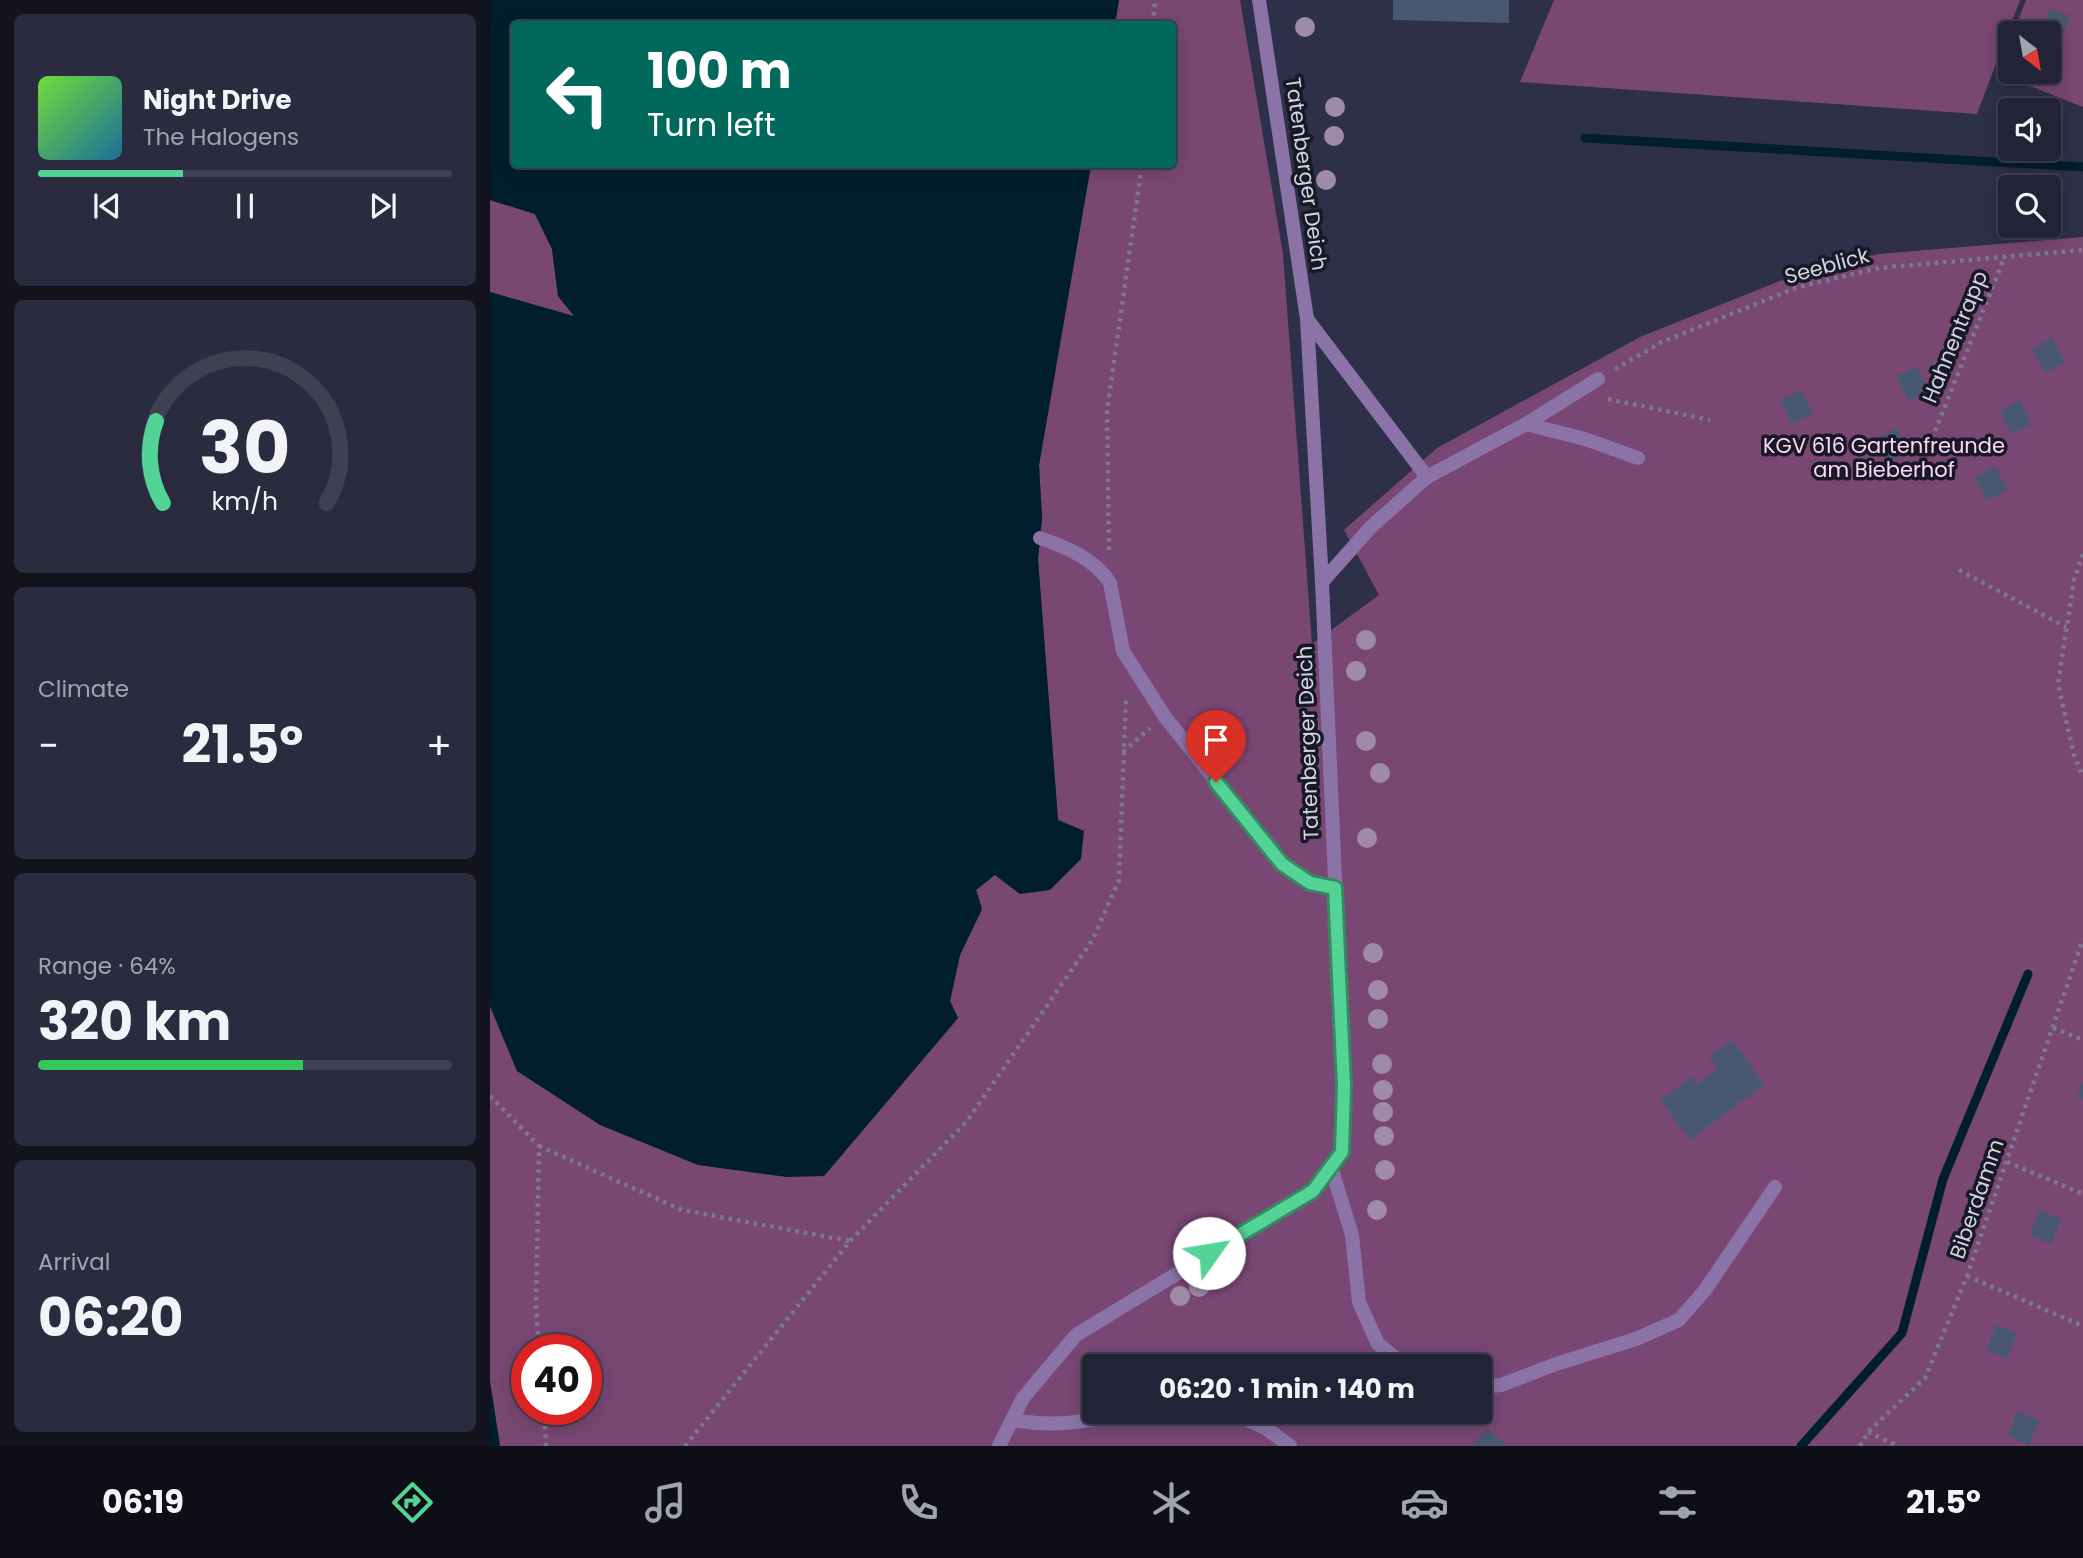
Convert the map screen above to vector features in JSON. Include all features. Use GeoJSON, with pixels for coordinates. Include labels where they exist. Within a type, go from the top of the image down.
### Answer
{"type":"FeatureCollection","features":[{"type":"Feature","properties":{"kind":"street","name":"Tatenberger Deich"},"geometry":{"type":"LineString","coordinates":[[999,1446],[1023,1398],[1076,1335],[1313,1191],[1342,1152],[1344,1086],[1322,582],[1307,319],[1259,0]]}},
{"type":"Feature","properties":{"kind":"street"},"geometry":{"type":"LineString","coordinates":[[1307,319],[1427,477]]}},
{"type":"Feature","properties":{"kind":"street"},"geometry":{"type":"LineString","coordinates":[[1322,582],[1371,527],[1427,477],[1526,424],[1598,379]]}},
{"type":"Feature","properties":{"kind":"street"},"geometry":{"type":"LineString","coordinates":[[1526,424],[1585,439],[1638,458]]}},
{"type":"Feature","properties":{"kind":"street"},"geometry":{"type":"LineString","coordinates":[[1040,538],[1086,559],[1105,575],[1110,583],[1123,651],[1165,717],[1282,864],[1310,883],[1335,888]]}},
{"type":"Feature","properties":{"kind":"street"},"geometry":{"type":"LineString","coordinates":[[1331,1167],[1352,1236],[1359,1302],[1377,1344],[1390,1354]]}},
{"type":"Feature","properties":{"kind":"street"},"geometry":{"type":"LineString","coordinates":[[1492,1386],[1636,1339],[1679,1320],[1705,1290],[1775,1187]]}},
{"type":"Feature","properties":{"kind":"street"},"geometry":{"type":"LineString","coordinates":[[1012,1420],[1042,1425],[1082,1422]]}},
{"type":"Feature","properties":{"kind":"street"},"geometry":{"type":"LineString","coordinates":[[1256,1424],[1290,1446]]}},
{"type":"Feature","properties":{"kind":"path"},"geometry":{"type":"LineString","coordinates":[[1153,21],[1155,0]]}},
{"type":"Feature","properties":{"kind":"path"},"geometry":{"type":"LineString","coordinates":[[1110,583],[1107,411],[1141,168]]}},
{"type":"Feature","properties":{"kind":"path","name":"Seeblick"},"geometry":{"type":"LineString","coordinates":[[1598,379],[1662,342],[1798,287],[1879,268],[2083,250]]}},
{"type":"Feature","properties":{"kind":"path","name":"Hahnentrapp"},"geometry":{"type":"LineString","coordinates":[[1935,431],[2005,256]]}},
{"type":"Feature","properties":{"kind":"path"},"geometry":{"type":"LineString","coordinates":[[1598,397],[1710,420]]}},
{"type":"Feature","properties":{"kind":"path"},"geometry":{"type":"LineString","coordinates":[[2083,555],[2074,580],[2058,684],[2074,755],[2083,777]]}},
{"type":"Feature","properties":{"kind":"path"},"geometry":{"type":"LineString","coordinates":[[1959,570],[2066,627]]}},
{"type":"Feature","properties":{"kind":"path"},"geometry":{"type":"LineString","coordinates":[[2074,580],[2083,583]]}},
{"type":"Feature","properties":{"kind":"path"},"geometry":{"type":"LineString","coordinates":[[685,1446],[850,1241],[967,1121],[1093,939],[1119,880],[1125,688]]}},
{"type":"Feature","properties":{"kind":"path"},"geometry":{"type":"LineString","coordinates":[[1123,752],[1165,717]]}},
{"type":"Feature","properties":{"kind":"path","name":"Biberdamm"},"geometry":{"type":"LineString","coordinates":[[1860,1446],[1868,1432],[1925,1378],[1967,1276],[2083,939]]}},
{"type":"Feature","properties":{"kind":"path"},"geometry":{"type":"LineString","coordinates":[[2053,1028],[2083,1040]]}},
{"type":"Feature","properties":{"kind":"path"},"geometry":{"type":"LineString","coordinates":[[490,1096],[539,1146],[682,1210],[850,1241]]}},
{"type":"Feature","properties":{"kind":"path"},"geometry":{"type":"LineString","coordinates":[[538,1334],[539,1146]]}},
{"type":"Feature","properties":{"kind":"path"},"geometry":{"type":"LineString","coordinates":[[2007,1162],[2083,1194]]}},
{"type":"Feature","properties":{"kind":"path"},"geometry":{"type":"LineString","coordinates":[[1967,1276],[2083,1325]]}},
{"type":"Feature","properties":{"kind":"path"},"geometry":{"type":"LineString","coordinates":[[545,1425],[546,1446]]}},
{"type":"Feature","properties":{"kind":"path"},"geometry":{"type":"LineString","coordinates":[[1868,1432],[1898,1446]]}},
{"type":"Feature","properties":{"kind":"green space","name":"KGV 616 Gartenfreunde am Bieberhof"},"geometry":{"type":"Polygon","coordinates":[[[1119,0],[1240,0],[1283,254],[1312,644],[1379,595],[1344,530],[1437,448],[1640,337],[1790,277],[1878,254],[2083,237],[2083,1446],[500,1446],[490,1381],[490,1006],[517,1071],[824,1176],[958,1018],[950,1001],[960,955],[982,909],[976,890],[994,874],[1020,894],[1084,831],[1058,820],[1038,559],[1042,518],[1039,465],[1090,168],[1176,168],[1176,21],[1116,21],[1119,0]]]}},
{"type":"Feature","properties":{"kind":"green space"},"geometry":{"type":"Polygon","coordinates":[[[1554,0],[2020,0],[2012,21],[1998,21],[1998,58],[1977,114],[1520,82],[1554,0]]]}},
{"type":"Feature","properties":{"kind":"green space"},"geometry":{"type":"Polygon","coordinates":[[[2026,0],[2083,0],[2083,107],[2025,84],[2062,84],[2062,21],[2018,21],[2026,0]]]}},
{"type":"Feature","properties":{"kind":"green space"},"geometry":{"type":"Polygon","coordinates":[[[490,200],[535,214],[552,249],[558,296],[575,317],[490,292],[490,200]]]}},
{"type":"Feature","properties":{"kind":"water"},"geometry":{"type":"Polygon","coordinates":[[[490,0],[1119,0],[1116,21],[511,21],[511,168],[1090,168],[1039,465],[1042,518],[1038,559],[1058,820],[1084,831],[1081,859],[1050,890],[1020,894],[995,875],[976,890],[982,909],[960,955],[950,1001],[958,1018],[824,1176],[787,1177],[698,1165],[600,1125],[517,1071],[490,1006],[490,292],[574,316],[558,296],[552,249],[535,214],[490,200],[490,0]]]}},
{"type":"Feature","properties":{"kind":"water"},"geometry":{"type":"Polygon","coordinates":[[[490,1382],[500,1446],[490,1446],[490,1382]]]}},
{"type":"Feature","properties":{"kind":"building"},"geometry":{"type":"Polygon","coordinates":[[[1393,0],[1509,0],[1509,23],[1393,20],[1393,0]]]}},
{"type":"Feature","properties":{"kind":"building"},"geometry":{"type":"Polygon","coordinates":[[[2050,9],[2070,16],[2062,39],[2062,21],[2046,21],[2050,9]]]}},
{"type":"Feature","properties":{"kind":"building"},"geometry":{"type":"Polygon","coordinates":[[[2052,338],[2065,362],[2045,373],[2032,349],[2052,338]]]}},
{"type":"Feature","properties":{"kind":"building"},"geometry":{"type":"Polygon","coordinates":[[[1916,366],[1929,390],[1908,400],[1896,377],[1916,366]]]}},
{"type":"Feature","properties":{"kind":"building"},"geometry":{"type":"Polygon","coordinates":[[[1800,390],[1813,414],[1792,424],[1780,401],[1800,390]]]}},
{"type":"Feature","properties":{"kind":"building"},"geometry":{"type":"Polygon","coordinates":[[[2020,400],[2032,424],[2012,434],[2000,411],[2020,400]]]}},
{"type":"Feature","properties":{"kind":"building"},"geometry":{"type":"Polygon","coordinates":[[[1896,428],[1909,452],[1889,463],[1876,439],[1896,428]]]}},
{"type":"Feature","properties":{"kind":"building"},"geometry":{"type":"Polygon","coordinates":[[[1995,466],[2008,490],[1987,501],[1975,477],[1995,466]]]}},
{"type":"Feature","properties":{"kind":"building"},"geometry":{"type":"Polygon","coordinates":[[[1732,1040],[1765,1084],[1690,1140],[1660,1100],[1692,1077],[1697,1084],[1718,1068],[1709,1057],[1732,1040]]]}},
{"type":"Feature","properties":{"kind":"building"},"geometry":{"type":"Polygon","coordinates":[[[2083,1083],[2083,1099],[2077,1097],[2083,1083]]]}},
{"type":"Feature","properties":{"kind":"building"},"geometry":{"type":"Polygon","coordinates":[[[2040,1210],[2061,1219],[2051,1244],[2030,1235],[2040,1210]]]}},
{"type":"Feature","properties":{"kind":"building"},"geometry":{"type":"Polygon","coordinates":[[[1996,1325],[2017,1334],[2007,1359],[1986,1350],[1996,1325]]]}},
{"type":"Feature","properties":{"kind":"building"},"geometry":{"type":"Polygon","coordinates":[[[2018,1411],[2039,1420],[2029,1445],[2008,1436],[2018,1411]]]}},
{"type":"Feature","properties":{"kind":"building"},"geometry":{"type":"Polygon","coordinates":[[[1488,1429],[1507,1446],[1472,1446],[1488,1429]]]}},
{"type":"Feature","properties":{"kind":"waterway"},"geometry":{"type":"LineString","coordinates":[[1585,138],[2083,167]]}},
{"type":"Feature","properties":{"kind":"waterway"},"geometry":{"type":"LineString","coordinates":[[1801,1446],[1902,1333],[1943,1179],[2028,974]]}},
{"type":"Feature","properties":{"kind":"route"},"geometry":{"type":"LineString","coordinates":[[1209,1253],[1313,1191],[1342,1152],[1344,1086],[1335,888],[1310,883],[1282,864],[1216,782]]}}]}
